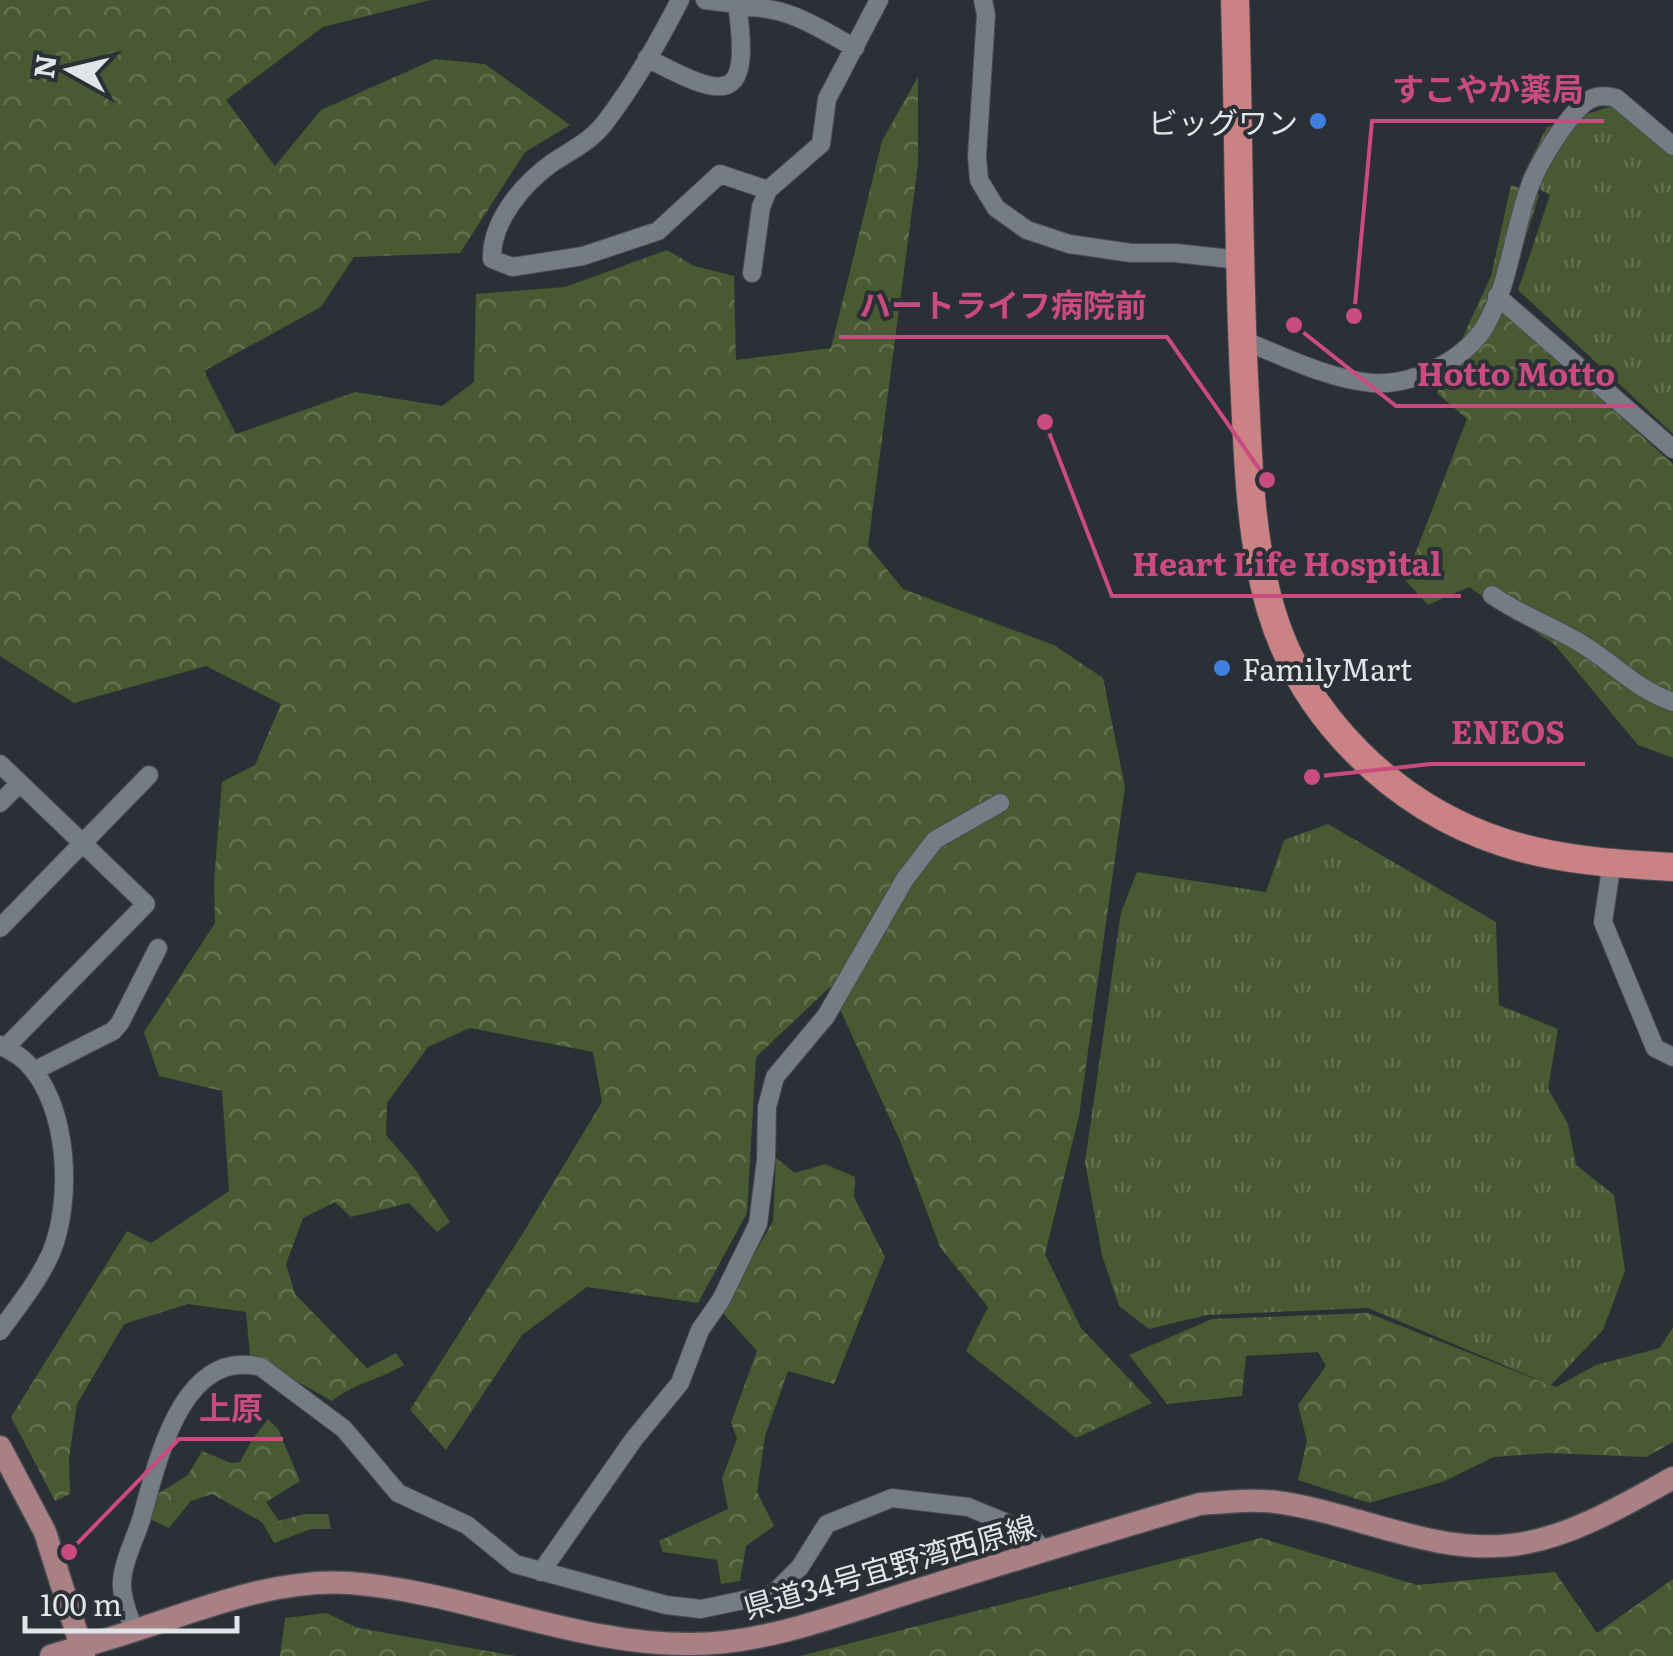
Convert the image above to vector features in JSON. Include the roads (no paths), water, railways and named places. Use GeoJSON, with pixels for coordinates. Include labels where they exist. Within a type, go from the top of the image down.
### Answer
{"type":"FeatureCollection","features":[{"type":"Feature","properties":{"kind":"highway"},"geometry":{"type":"LineString","coordinates":[[1235,0],[1242,340],[1248,439],[1262,576],[1283,645],[1323,712],[1376,771],[1433,812],[1501,842],[1543,852],[1673,867]]}},
{"type":"Feature","properties":{"kind":"main road"},"geometry":{"type":"LineString","coordinates":[[0,1447],[7,1475],[45,1532],[82,1651]]}},
{"type":"Feature","properties":{"kind":"main road","name":"県道34号宜野湾西原線"},"geometry":{"type":"LineString","coordinates":[[51,1656],[82,1651],[221,1602],[277,1588],[346,1583],[421,1594],[616,1638],[693,1644],[781,1631],[1200,1504],[1238,1500],[1278,1502],[1428,1540],[1487,1546],[1522,1544],[1563,1532],[1673,1478]]}},
{"type":"Feature","properties":{"kind":"street"},"geometry":{"type":"LineString","coordinates":[[680,0],[605,124],[580,147],[542,172],[514,202],[496,235],[492,259],[512,267],[583,256],[658,231],[720,174],[768,190]]}},
{"type":"Feature","properties":{"kind":"street"},"geometry":{"type":"LineString","coordinates":[[704,0],[775,4],[854,48]]}},
{"type":"Feature","properties":{"kind":"street"},"geometry":{"type":"LineString","coordinates":[[752,273],[761,207],[768,190],[821,144],[827,98],[879,0]]}},
{"type":"Feature","properties":{"kind":"street"},"geometry":{"type":"LineString","coordinates":[[983,0],[986,15],[977,156],[980,180],[996,208],[1027,230],[1070,244],[1130,253],[1240,260]]}},
{"type":"Feature","properties":{"kind":"street"},"geometry":{"type":"LineString","coordinates":[[647,58],[700,84],[731,84],[740,66],[738,4]]}},
{"type":"Feature","properties":{"kind":"street"},"geometry":{"type":"LineString","coordinates":[[1242,340],[1332,376],[1369,383],[1410,379],[1454,358],[1484,327],[1532,181],[1568,122],[1590,98],[1616,98],[1673,146]]}},
{"type":"Feature","properties":{"kind":"street"},"geometry":{"type":"LineString","coordinates":[[1497,296],[1673,449]]}},
{"type":"Feature","properties":{"kind":"street"},"geometry":{"type":"LineString","coordinates":[[1492,596],[1522,616],[1577,641],[1635,685],[1673,702]]}},
{"type":"Feature","properties":{"kind":"street"},"geometry":{"type":"LineString","coordinates":[[0,764],[146,904],[3,1046],[23,1058],[34,1071],[51,1103],[62,1138],[60,1218],[52,1251],[0,1332]]}},
{"type":"Feature","properties":{"kind":"street"},"geometry":{"type":"LineString","coordinates":[[0,928],[149,774]]}},
{"type":"Feature","properties":{"kind":"street"},"geometry":{"type":"LineString","coordinates":[[0,803],[20,782]]}},
{"type":"Feature","properties":{"kind":"street"},"geometry":{"type":"LineString","coordinates":[[541,1572],[634,1439],[680,1383],[700,1330],[721,1300],[758,1224],[766,1160],[767,1108],[775,1077],[826,1016],[905,879],[935,840],[1000,803]]}},
{"type":"Feature","properties":{"kind":"street"},"geometry":{"type":"LineString","coordinates":[[1612,862],[1602,922],[1654,1048],[1673,1057]]}},
{"type":"Feature","properties":{"kind":"street"},"geometry":{"type":"LineString","coordinates":[[34,1071],[112,1031],[120,1023],[158,948]]}},
{"type":"Feature","properties":{"kind":"street"},"geometry":{"type":"LineString","coordinates":[[134,1631],[121,1584],[168,1430],[188,1395],[234,1364],[260,1366],[344,1428],[398,1493],[467,1526],[515,1564],[666,1606],[701,1609],[773,1594],[788,1583],[827,1524],[892,1498],[968,1507],[1012,1524],[1031,1536],[1045,1552]]}},
{"type":"Feature","properties":{"kind":"place","name":"ビッグワン"},"geometry":{"type":"Point","coordinates":[1318,121]}},
{"type":"Feature","properties":{"kind":"place","name":"すこやか薬局"},"geometry":{"type":"Point","coordinates":[1354,316]}},
{"type":"Feature","properties":{"kind":"place","name":"Hotto Motto"},"geometry":{"type":"Point","coordinates":[1294,325]}},
{"type":"Feature","properties":{"kind":"place","name":"Heart Life Hospital"},"geometry":{"type":"Point","coordinates":[1045,422]}},
{"type":"Feature","properties":{"kind":"place","name":"ハートライフ病院前"},"geometry":{"type":"Point","coordinates":[1267,480]}},
{"type":"Feature","properties":{"kind":"place","name":"FamilyMart"},"geometry":{"type":"Point","coordinates":[1222,668]}},
{"type":"Feature","properties":{"kind":"place","name":"ENEOS"},"geometry":{"type":"Point","coordinates":[1312,777]}},
{"type":"Feature","properties":{"kind":"place","name":"上原"},"geometry":{"type":"Point","coordinates":[69,1552]}}]}
